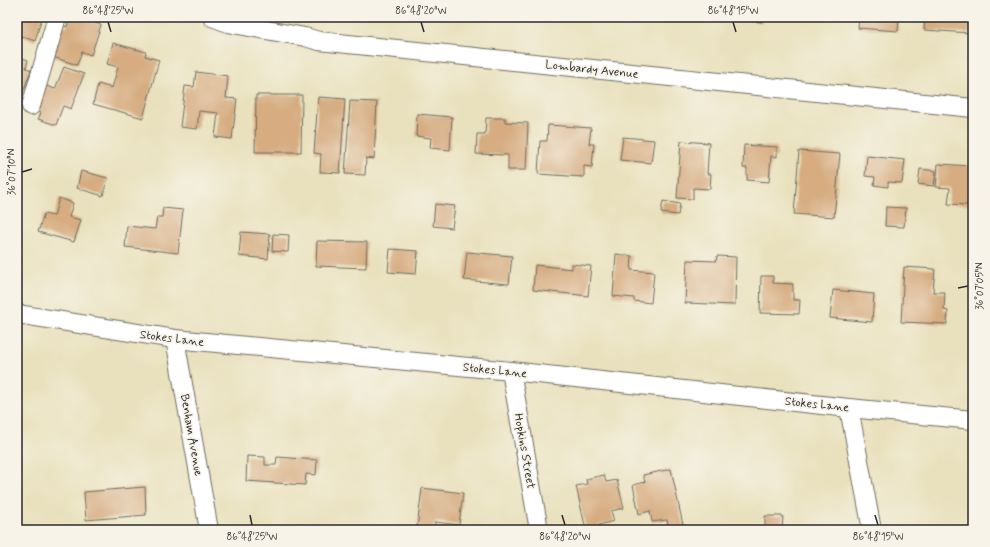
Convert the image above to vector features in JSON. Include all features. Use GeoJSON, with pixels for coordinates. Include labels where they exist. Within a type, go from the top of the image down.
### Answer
{"type":"FeatureCollection","features":[{"type":"Feature","properties":{"kind":"street"},"geometry":{"type":"LineString","coordinates":[[31,106],[57,17]]}},
{"type":"Feature","properties":{"kind":"street","name":"Lombardy Avenue"},"geometry":{"type":"LineString","coordinates":[[212,17],[228,23],[305,37],[319,41],[973,108]]}},
{"type":"Feature","properties":{"kind":"street","name":"Stokes Lane"},"geometry":{"type":"LineString","coordinates":[[17,314],[175,339],[511,371],[973,420]]}},
{"type":"Feature","properties":{"kind":"street","name":"Benham Avenue"},"geometry":{"type":"LineString","coordinates":[[175,339],[209,530]]}},
{"type":"Feature","properties":{"kind":"street","name":"Hopkins Street"},"geometry":{"type":"LineString","coordinates":[[511,371],[540,530]]}},
{"type":"Feature","properties":{"kind":"street"},"geometry":{"type":"LineString","coordinates":[[849,408],[872,530]]}},
{"type":"Feature","properties":{"kind":"building"},"geometry":{"type":"Polygon","coordinates":[[[17,17],[42,17],[35,41],[17,35],[17,17]]]}},
{"type":"Feature","properties":{"kind":"building"},"geometry":{"type":"Polygon","coordinates":[[[70,17],[78,17],[101,25],[91,55],[82,52],[77,65],[50,56],[61,25],[67,27],[70,17]]]}},
{"type":"Feature","properties":{"kind":"building"},"geometry":{"type":"Polygon","coordinates":[[[762,17],[762,22],[727,18],[762,17]]]}},
{"type":"Feature","properties":{"kind":"building"},"geometry":{"type":"Polygon","coordinates":[[[818,17],[818,19],[804,18],[818,17]]]}},
{"type":"Feature","properties":{"kind":"building"},"geometry":{"type":"Polygon","coordinates":[[[859,17],[899,17],[898,31],[858,28],[859,17]]]}},
{"type":"Feature","properties":{"kind":"building"},"geometry":{"type":"Polygon","coordinates":[[[925,17],[971,17],[970,33],[924,30],[925,17]]]}},
{"type":"Feature","properties":{"kind":"building"},"geometry":{"type":"Polygon","coordinates":[[[113,43],[146,52],[145,56],[159,60],[143,118],[93,104],[98,84],[112,88],[118,67],[107,64],[113,43]]]}},
{"type":"Feature","properties":{"kind":"building"},"geometry":{"type":"Polygon","coordinates":[[[17,56],[28,60],[26,68],[31,70],[17,109],[17,56]]]}},
{"type":"Feature","properties":{"kind":"building"},"geometry":{"type":"Polygon","coordinates":[[[64,67],[84,74],[71,109],[63,106],[56,125],[38,119],[41,113],[31,109],[41,84],[55,89],[64,67]]]}},
{"type":"Feature","properties":{"kind":"building"},"geometry":{"type":"Polygon","coordinates":[[[196,72],[228,76],[226,98],[237,99],[232,139],[215,137],[218,113],[199,111],[197,129],[180,127],[185,86],[194,87],[196,72]]]}},
{"type":"Feature","properties":{"kind":"building"},"geometry":{"type":"Polygon","coordinates":[[[256,95],[302,95],[301,152],[255,152],[256,95]]]}},
{"type":"Feature","properties":{"kind":"building"},"geometry":{"type":"Polygon","coordinates":[[[318,97],[345,99],[340,173],[320,172],[321,154],[314,153],[318,97]]]}},
{"type":"Feature","properties":{"kind":"building"},"geometry":{"type":"Polygon","coordinates":[[[350,101],[377,102],[374,159],[366,158],[365,175],[345,174],[350,101]]]}},
{"type":"Feature","properties":{"kind":"building"},"geometry":{"type":"Polygon","coordinates":[[[417,114],[452,117],[450,150],[430,148],[431,138],[416,136],[417,114]]]}},
{"type":"Feature","properties":{"kind":"building"},"geometry":{"type":"Polygon","coordinates":[[[486,118],[505,118],[505,122],[528,123],[526,170],[508,170],[508,155],[476,154],[477,134],[485,134],[486,118]]]}},
{"type":"Feature","properties":{"kind":"building"},"geometry":{"type":"Polygon","coordinates":[[[548,125],[591,128],[589,144],[594,144],[592,167],[584,166],[584,177],[538,174],[540,141],[547,141],[548,125]]]}},
{"type":"Feature","properties":{"kind":"building"},"geometry":{"type":"Polygon","coordinates":[[[623,137],[654,140],[651,163],[620,160],[623,137]]]}},
{"type":"Feature","properties":{"kind":"building"},"geometry":{"type":"Polygon","coordinates":[[[17,139],[23,140],[17,161],[17,139]]]}},
{"type":"Feature","properties":{"kind":"building"},"geometry":{"type":"Polygon","coordinates":[[[681,141],[709,143],[707,174],[711,174],[710,189],[693,188],[693,199],[677,198],[681,141]]]}},
{"type":"Feature","properties":{"kind":"building"},"geometry":{"type":"Polygon","coordinates":[[[744,145],[777,147],[777,157],[771,156],[769,182],[747,180],[747,168],[743,168],[744,145]]]}},
{"type":"Feature","properties":{"kind":"building"},"geometry":{"type":"Polygon","coordinates":[[[799,151],[840,154],[834,217],[794,214],[799,151]]]}},
{"type":"Feature","properties":{"kind":"building"},"geometry":{"type":"Polygon","coordinates":[[[867,156],[905,160],[902,183],[888,182],[888,187],[874,185],[875,177],[865,176],[867,156]]]}},
{"type":"Feature","properties":{"kind":"building"},"geometry":{"type":"Polygon","coordinates":[[[938,164],[971,166],[968,205],[948,204],[950,188],[936,187],[938,164]]]}},
{"type":"Feature","properties":{"kind":"building"},"geometry":{"type":"Polygon","coordinates":[[[920,169],[936,171],[934,186],[918,184],[920,169]]]}},
{"type":"Feature","properties":{"kind":"building"},"geometry":{"type":"Polygon","coordinates":[[[81,171],[108,178],[103,196],[77,188],[81,171]]]}},
{"type":"Feature","properties":{"kind":"building"},"geometry":{"type":"Polygon","coordinates":[[[59,198],[73,203],[69,217],[81,220],[74,242],[38,232],[44,214],[54,216],[59,198]]]}},
{"type":"Feature","properties":{"kind":"building"},"geometry":{"type":"Polygon","coordinates":[[[663,201],[680,204],[678,215],[661,213],[663,201]]]}},
{"type":"Feature","properties":{"kind":"building"},"geometry":{"type":"Polygon","coordinates":[[[435,204],[455,206],[452,228],[433,226],[435,204]]]}},
{"type":"Feature","properties":{"kind":"building"},"geometry":{"type":"Polygon","coordinates":[[[886,207],[906,208],[904,227],[885,226],[886,207]]]}},
{"type":"Feature","properties":{"kind":"building"},"geometry":{"type":"Polygon","coordinates":[[[163,208],[183,210],[178,253],[125,247],[127,226],[155,229],[157,217],[162,217],[163,208]]]}},
{"type":"Feature","properties":{"kind":"building"},"geometry":{"type":"Polygon","coordinates":[[[241,232],[270,234],[268,259],[239,256],[241,232]]]}},
{"type":"Feature","properties":{"kind":"building"},"geometry":{"type":"Polygon","coordinates":[[[273,234],[289,235],[288,252],[272,251],[273,234]]]}},
{"type":"Feature","properties":{"kind":"building"},"geometry":{"type":"Polygon","coordinates":[[[317,241],[367,242],[366,268],[316,266],[317,241]]]}},
{"type":"Feature","properties":{"kind":"building"},"geometry":{"type":"Polygon","coordinates":[[[390,249],[418,251],[416,274],[388,272],[390,249]]]}},
{"type":"Feature","properties":{"kind":"building"},"geometry":{"type":"Polygon","coordinates":[[[467,252],[512,256],[509,284],[464,280],[467,252]]]}},
{"type":"Feature","properties":{"kind":"building"},"geometry":{"type":"Polygon","coordinates":[[[616,254],[632,256],[631,270],[654,272],[651,303],[634,301],[634,298],[613,296],[616,254]]]}},
{"type":"Feature","properties":{"kind":"building"},"geometry":{"type":"Polygon","coordinates":[[[717,256],[736,257],[735,305],[685,303],[687,260],[716,261],[717,256]]]}},
{"type":"Feature","properties":{"kind":"building"},"geometry":{"type":"Polygon","coordinates":[[[572,264],[591,266],[588,296],[533,290],[535,265],[572,269],[572,264]]]}},
{"type":"Feature","properties":{"kind":"building"},"geometry":{"type":"Polygon","coordinates":[[[904,267],[935,269],[933,292],[945,292],[944,310],[948,311],[947,324],[901,322],[904,267]]]}},
{"type":"Feature","properties":{"kind":"building"},"geometry":{"type":"Polygon","coordinates":[[[761,276],[773,276],[773,283],[793,284],[793,300],[800,300],[799,314],[760,313],[761,276]]]}},
{"type":"Feature","properties":{"kind":"building"},"geometry":{"type":"Polygon","coordinates":[[[833,290],[874,294],[872,322],[830,318],[833,290]]]}},
{"type":"Feature","properties":{"kind":"building"},"geometry":{"type":"Polygon","coordinates":[[[247,456],[265,457],[265,465],[276,465],[277,457],[317,460],[316,475],[306,474],[305,485],[246,481],[247,456]]]}},
{"type":"Feature","properties":{"kind":"building"},"geometry":{"type":"Polygon","coordinates":[[[671,469],[683,525],[685,524],[686,530],[669,530],[667,520],[652,522],[650,511],[639,514],[633,485],[645,482],[643,475],[671,469]]]}},
{"type":"Feature","properties":{"kind":"building"},"geometry":{"type":"Polygon","coordinates":[[[604,475],[606,482],[617,480],[624,508],[611,511],[614,521],[599,525],[600,530],[586,530],[576,486],[587,484],[586,479],[604,475]]]}},
{"type":"Feature","properties":{"kind":"building"},"geometry":{"type":"Polygon","coordinates":[[[145,487],[146,515],[86,520],[84,492],[145,487]]]}},
{"type":"Feature","properties":{"kind":"building"},"geometry":{"type":"Polygon","coordinates":[[[422,488],[463,493],[459,525],[435,522],[434,530],[417,528],[422,488]]]}},
{"type":"Feature","properties":{"kind":"building"},"geometry":{"type":"Polygon","coordinates":[[[765,516],[783,516],[782,530],[765,530],[765,516]]]}},
{"type":"Feature","properties":{"kind":"building"},"geometry":{"type":"Polygon","coordinates":[[[302,524],[303,530],[291,530],[290,526],[302,524]]]}},
{"type":"Feature","properties":{"kind":"building"},"geometry":{"type":"Polygon","coordinates":[[[324,527],[324,530],[311,530],[311,529],[324,527]]]}}]}
